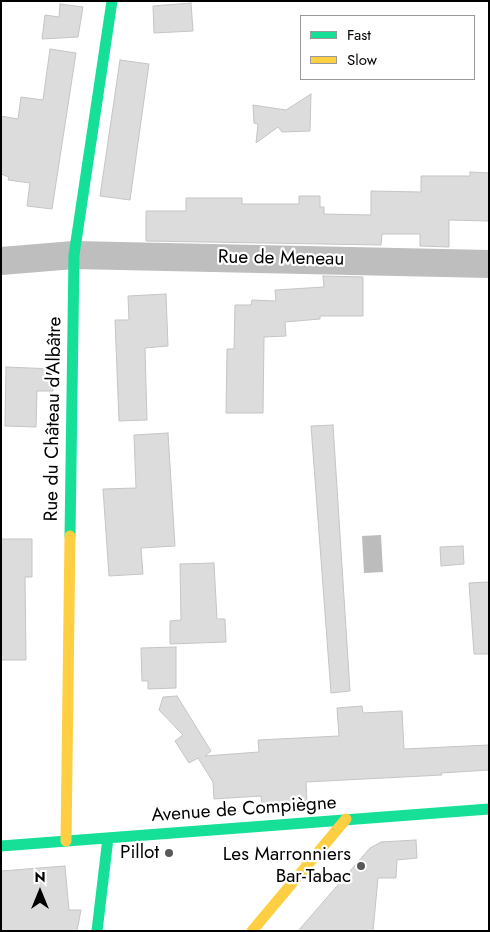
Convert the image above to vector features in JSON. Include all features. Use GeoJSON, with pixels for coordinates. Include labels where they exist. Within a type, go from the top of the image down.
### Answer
{"type":"FeatureCollection","features":[{"type":"Feature","properties":{"kind":"street","name":"Rue du Château d'Albâtre"},"geometry":{"type":"LineString","coordinates":[[66,841],[74,255],[112,1]]}},
{"type":"Feature","properties":{"kind":"street","name":"Rue de Meneau"},"geometry":{"type":"LineString","coordinates":[[1,261],[74,255],[489,264]]}},
{"type":"Feature","properties":{"kind":"street","name":"Avenue de Compiègne"},"geometry":{"type":"LineString","coordinates":[[1,846],[489,809]]}},
{"type":"Feature","properties":{"kind":"street"},"geometry":{"type":"LineString","coordinates":[[252,931],[346,819]]}},
{"type":"Feature","properties":{"kind":"street"},"geometry":{"type":"LineString","coordinates":[[97,931],[108,838]]}},
{"type":"Feature","properties":{"kind":"shaded area"},"geometry":{"type":"Polygon","coordinates":[[[381,535],[383,572],[364,573],[362,536],[381,535]]]}},
{"type":"Feature","properties":{"kind":"building"},"geometry":{"type":"Polygon","coordinates":[[[191,3],[193,31],[154,33],[153,6],[191,3]]]}},
{"type":"Feature","properties":{"kind":"building"},"geometry":{"type":"Polygon","coordinates":[[[60,4],[83,7],[78,37],[42,39],[45,15],[59,17],[60,4]]]}},
{"type":"Feature","properties":{"kind":"building"},"geometry":{"type":"Polygon","coordinates":[[[50,49],[76,53],[52,209],[27,206],[30,183],[8,180],[9,177],[1,174],[1,116],[18,119],[21,97],[43,100],[50,49]]]}},
{"type":"Feature","properties":{"kind":"building"},"geometry":{"type":"Polygon","coordinates":[[[120,60],[149,64],[130,200],[100,196],[120,60]]]}},
{"type":"Feature","properties":{"kind":"building"},"geometry":{"type":"Polygon","coordinates":[[[311,94],[310,131],[282,132],[278,127],[256,143],[258,124],[254,123],[253,105],[286,110],[311,94]]]}},
{"type":"Feature","properties":{"kind":"building"},"geometry":{"type":"Polygon","coordinates":[[[470,172],[489,173],[489,221],[449,220],[449,247],[420,246],[420,234],[382,234],[381,245],[146,241],[146,211],[186,211],[186,198],[242,198],[242,204],[299,204],[299,196],[320,196],[320,207],[324,207],[324,214],[371,215],[371,191],[421,192],[421,176],[470,176],[470,172]]]}},
{"type":"Feature","properties":{"kind":"building"},"geometry":{"type":"Polygon","coordinates":[[[323,276],[363,277],[363,316],[320,316],[320,319],[285,322],[286,336],[264,337],[263,413],[226,413],[227,349],[234,349],[235,305],[251,305],[252,300],[276,301],[275,290],[324,287],[323,276]]]}},
{"type":"Feature","properties":{"kind":"building"},"geometry":{"type":"Polygon","coordinates":[[[166,294],[168,346],[145,348],[147,420],[119,421],[115,320],[129,320],[128,296],[166,294]]]}},
{"type":"Feature","properties":{"kind":"building"},"geometry":{"type":"Polygon","coordinates":[[[6,367],[53,369],[53,391],[37,391],[36,427],[5,426],[6,367]]]}},
{"type":"Feature","properties":{"kind":"building"},"geometry":{"type":"Polygon","coordinates":[[[333,425],[350,691],[331,693],[311,426],[333,425]]]}},
{"type":"Feature","properties":{"kind":"building"},"geometry":{"type":"Polygon","coordinates":[[[168,433],[175,546],[141,548],[143,574],[109,576],[103,489],[136,488],[134,435],[168,433]]]}},
{"type":"Feature","properties":{"kind":"building"},"geometry":{"type":"Polygon","coordinates":[[[1,539],[32,539],[32,577],[25,577],[26,660],[1,660],[1,539]]]}},
{"type":"Feature","properties":{"kind":"building"},"geometry":{"type":"Polygon","coordinates":[[[463,546],[464,564],[441,566],[440,547],[463,546]]]}},
{"type":"Feature","properties":{"kind":"building"},"geometry":{"type":"Polygon","coordinates":[[[214,563],[217,619],[225,619],[226,642],[170,644],[170,621],[181,620],[180,564],[214,563]]]}},
{"type":"Feature","properties":{"kind":"building"},"geometry":{"type":"Polygon","coordinates":[[[489,582],[489,654],[474,654],[469,583],[489,582]]]}},
{"type":"Feature","properties":{"kind":"building"},"geometry":{"type":"Polygon","coordinates":[[[176,647],[176,688],[148,689],[148,681],[142,681],[141,648],[176,647]]]}},
{"type":"Feature","properties":{"kind":"building"},"geometry":{"type":"Polygon","coordinates":[[[177,696],[211,751],[205,756],[259,752],[258,740],[339,736],[337,708],[362,706],[363,713],[402,711],[404,749],[489,745],[489,770],[441,773],[442,775],[306,782],[307,801],[262,805],[261,796],[214,799],[213,782],[198,758],[189,763],[175,741],[183,735],[159,710],[163,697],[177,696]]]}},
{"type":"Feature","properties":{"kind":"building"},"geometry":{"type":"Polygon","coordinates":[[[416,840],[417,858],[397,860],[396,878],[378,878],[373,931],[298,931],[370,848],[381,842],[416,840]]]}},
{"type":"Feature","properties":{"kind":"building"},"geometry":{"type":"Polygon","coordinates":[[[65,866],[69,910],[81,910],[77,931],[1,931],[1,871],[65,866]]]}},
{"type":"Feature","properties":{"kind":"traffic: fast"},"geometry":{"type":"LineString","coordinates":[[70,536],[74,255],[112,1]]}},
{"type":"Feature","properties":{"kind":"traffic: fast"},"geometry":{"type":"LineString","coordinates":[[1,846],[489,809]]}},
{"type":"Feature","properties":{"kind":"traffic: fast"},"geometry":{"type":"LineString","coordinates":[[97,931],[108,838]]}},
{"type":"Feature","properties":{"kind":"traffic: slow"},"geometry":{"type":"LineString","coordinates":[[66,841],[70,536]]}},
{"type":"Feature","properties":{"kind":"traffic: slow"},"geometry":{"type":"LineString","coordinates":[[252,931],[346,819]]}},
{"type":"Feature","properties":{"kind":"place","name":"Pillot"},"geometry":{"type":"Point","coordinates":[169,853]}},
{"type":"Feature","properties":{"kind":"place","name":"Les Marronniers Bar-Tabac"},"geometry":{"type":"Point","coordinates":[361,866]}}]}
